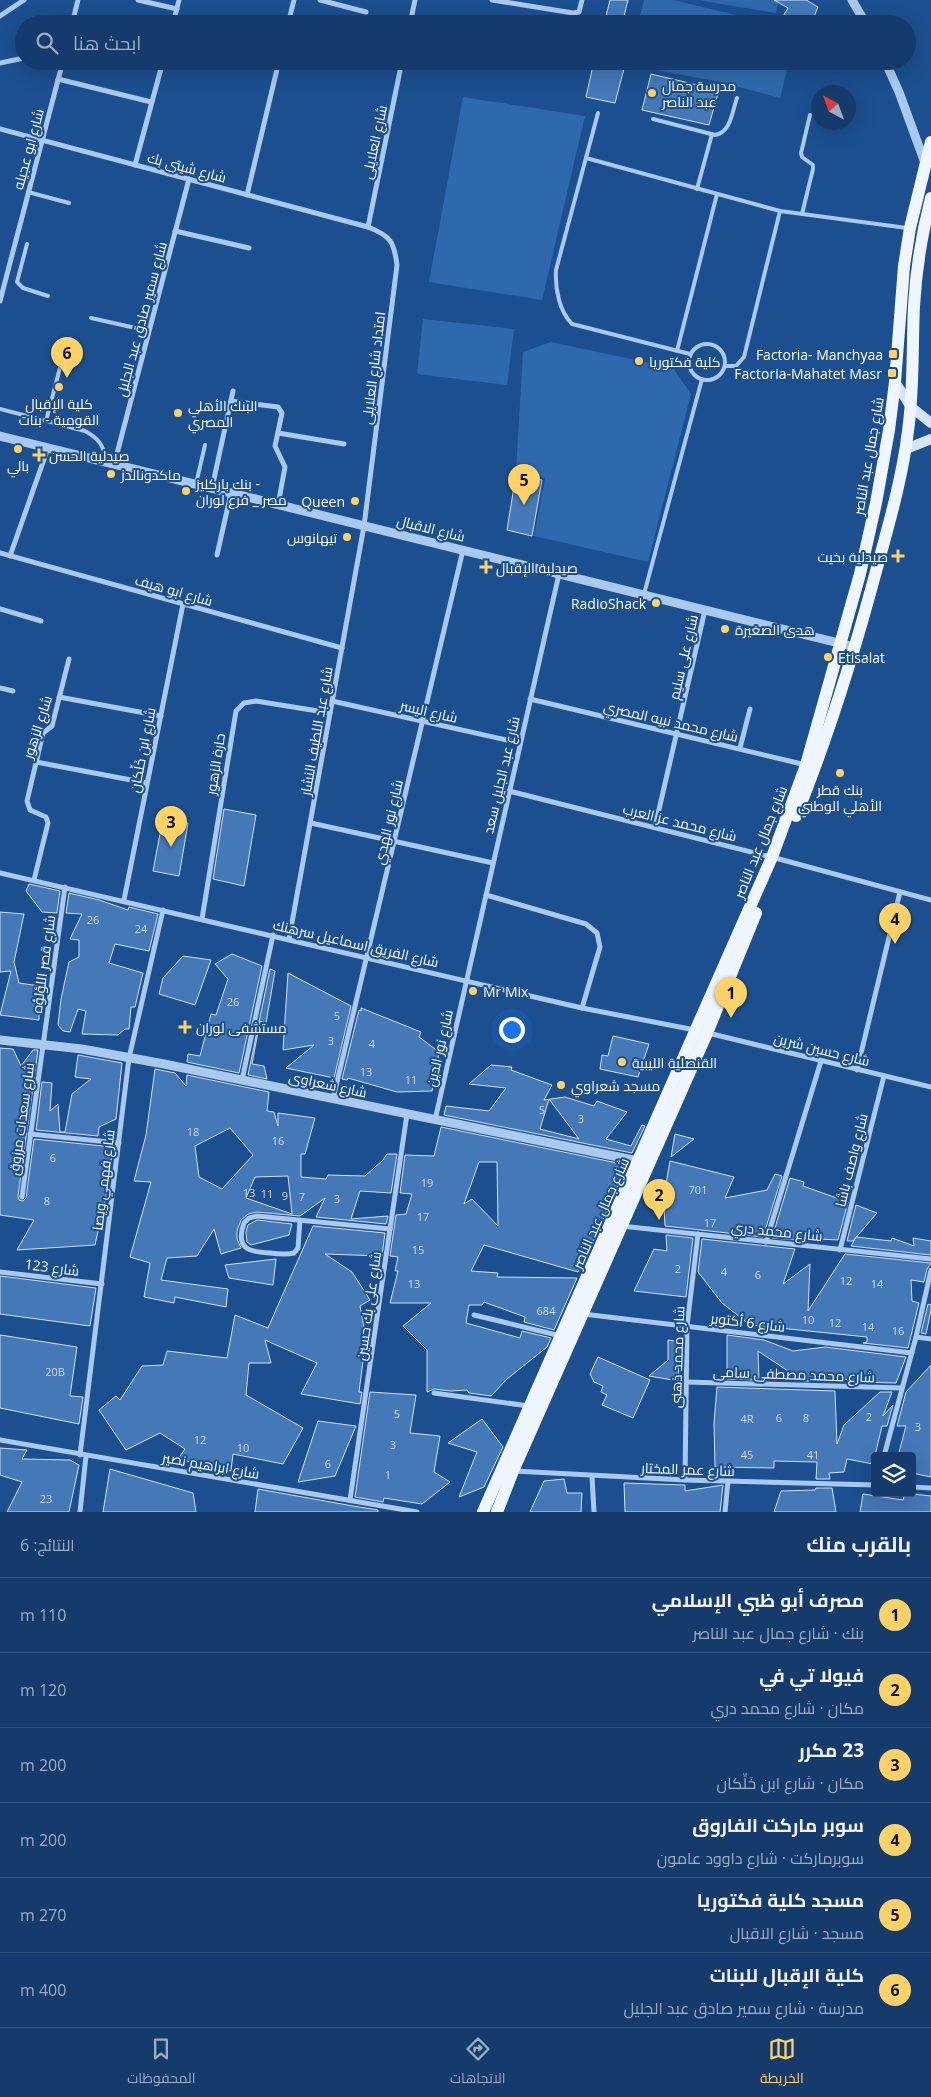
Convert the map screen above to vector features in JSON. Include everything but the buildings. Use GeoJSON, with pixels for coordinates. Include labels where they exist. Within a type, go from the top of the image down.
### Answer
{"type":"FeatureCollection","features":[{"type":"Feature","properties":{"kind":"main road","name":"شارع جمال عبد الناصر"},"geometry":{"type":"LineString","coordinates":[[775,858],[806,765],[860,574],[886,448],[895,382],[904,266],[910,228],[931,142]]}},
{"type":"Feature","properties":{"kind":"main road","name":"شارع جمال عبد الناصر"},"geometry":{"type":"LineString","coordinates":[[497,1512],[507,1471],[530,1406],[561,1336],[644,1162],[702,1032],[814,770],[855,648],[901,480],[911,407],[916,279],[931,198]]}},
{"type":"Feature","properties":{"kind":"main road"},"geometry":{"type":"LineString","coordinates":[[895,382],[911,407],[931,423]]}},
{"type":"Feature","properties":{"kind":"main road"},"geometry":{"type":"LineString","coordinates":[[886,448],[906,449],[931,439]]}},
{"type":"Feature","properties":{"kind":"main road","name":"شارع جمال عبد الناصر"},"geometry":{"type":"LineString","coordinates":[[483,1512],[507,1471],[582,1314],[621,1226],[644,1162]]}},
{"type":"Feature","properties":{"kind":"street"},"geometry":{"type":"LineString","coordinates":[[0,16],[24,0]]}},
{"type":"Feature","properties":{"kind":"street"},"geometry":{"type":"LineString","coordinates":[[74,15],[78,0]]}},
{"type":"Feature","properties":{"kind":"street"},"geometry":{"type":"LineString","coordinates":[[138,0],[177,9]]}},
{"type":"Feature","properties":{"kind":"street"},"geometry":{"type":"LineString","coordinates":[[175,15],[180,0]]}},
{"type":"Feature","properties":{"kind":"street"},"geometry":{"type":"LineString","coordinates":[[290,15],[294,0]]}},
{"type":"Feature","properties":{"kind":"street"},"geometry":{"type":"LineString","coordinates":[[320,0],[366,12]]}},
{"type":"Feature","properties":{"kind":"street"},"geometry":{"type":"LineString","coordinates":[[412,15],[415,0]]}},
{"type":"Feature","properties":{"kind":"street"},"geometry":{"type":"LineString","coordinates":[[492,0],[573,13],[579,12],[582,0]]}},
{"type":"Feature","properties":{"kind":"street"},"geometry":{"type":"LineString","coordinates":[[852,0],[861,15]]}},
{"type":"Feature","properties":{"kind":"street"},"geometry":{"type":"LineString","coordinates":[[0,63],[15,60]]}},
{"type":"Feature","properties":{"kind":"street","name":"شارع ابو عجيله"},"geometry":{"type":"LineString","coordinates":[[0,300],[60,70]]}},
{"type":"Feature","properties":{"kind":"street"},"geometry":{"type":"LineString","coordinates":[[135,165],[161,70]]}},
{"type":"Feature","properties":{"kind":"street"},"geometry":{"type":"LineString","coordinates":[[247,195],[278,70]]}},
{"type":"Feature","properties":{"kind":"street","name":"شارع العلايلى"},"geometry":{"type":"LineString","coordinates":[[368,227],[400,70]]}},
{"type":"Feature","properties":{"kind":"street"},"geometry":{"type":"LineString","coordinates":[[889,70],[903,101],[926,164]]}},
{"type":"Feature","properties":{"kind":"street"},"geometry":{"type":"LineString","coordinates":[[58,80],[152,102]]}},
{"type":"Feature","properties":{"kind":"street","name":"شارع شيتى بك"},"geometry":{"type":"LineString","coordinates":[[0,129],[368,227]]}},
{"type":"Feature","properties":{"kind":"street","name":"شارع سمير صادق عبد الجليل"},"geometry":{"type":"LineString","coordinates":[[110,464],[149,331],[189,179]]}},
{"type":"Feature","properties":{"kind":"street","name":"امتداد شارع العلايلى"},"geometry":{"type":"LineString","coordinates":[[364,526],[397,266],[395,247],[388,237],[368,227]]}},
{"type":"Feature","properties":{"kind":"street"},"geometry":{"type":"LineString","coordinates":[[175,231],[249,248]]}},
{"type":"Feature","properties":{"kind":"street"},"geometry":{"type":"LineString","coordinates":[[212,488],[233,391]]}},
{"type":"Feature","properties":{"kind":"street"},"geometry":{"type":"LineString","coordinates":[[231,401],[278,407],[282,413],[277,451],[285,467],[278,505]]}},
{"type":"Feature","properties":{"kind":"street"},"geometry":{"type":"LineString","coordinates":[[278,433],[344,444]]}},
{"type":"Feature","properties":{"kind":"street","name":"شارع الاقبال"},"geometry":{"type":"LineString","coordinates":[[0,436],[855,648]]}},
{"type":"Feature","properties":{"kind":"street"},"geometry":{"type":"LineString","coordinates":[[10,556],[48,448]]}},
{"type":"Feature","properties":{"kind":"street"},"geometry":{"type":"LineString","coordinates":[[218,555],[231,493]]}},
{"type":"Feature","properties":{"kind":"street","name":"شارع عبد اللطيف النشار"},"geometry":{"type":"LineString","coordinates":[[289,939],[364,526]]}},
{"type":"Feature","properties":{"kind":"street","name":"شارع نور الهدي"},"geometry":{"type":"LineString","coordinates":[[333,1099],[463,550]]}},
{"type":"Feature","properties":{"kind":"street","name":"شارع ابو هيف"},"geometry":{"type":"LineString","coordinates":[[0,553],[342,648]]}},
{"type":"Feature","properties":{"kind":"street","name":"شارع عبد الجليل سعد"},"geometry":{"type":"LineString","coordinates":[[466,981],[559,574]]}},
{"type":"Feature","properties":{"kind":"street","name":"شارع ابن خَلِّكان"},"geometry":{"type":"LineString","coordinates":[[124,900],[183,604]]}},
{"type":"Feature","properties":{"kind":"street"},"geometry":{"type":"LineString","coordinates":[[0,609],[41,621]]}},
{"type":"Feature","properties":{"kind":"street","name":"شارع على سليم"},"geometry":{"type":"LineString","coordinates":[[655,827],[705,610]]}},
{"type":"Feature","properties":{"kind":"street","name":"شارع الزهور"},"geometry":{"type":"LineString","coordinates":[[34,880],[48,824],[46,817],[30,810],[27,804],[43,734],[52,726],[69,659]]}},
{"type":"Feature","properties":{"kind":"street"},"geometry":{"type":"LineString","coordinates":[[0,688],[13,691]]}},
{"type":"Feature","properties":{"kind":"street"},"geometry":{"type":"LineString","coordinates":[[59,697],[161,716]]}},
{"type":"Feature","properties":{"kind":"street","name":"شارع محمد نبيه المصري"},"geometry":{"type":"LineString","coordinates":[[530,699],[806,765]]}},
{"type":"Feature","properties":{"kind":"street","name":"حارة الزهور"},"geometry":{"type":"LineString","coordinates":[[202,919],[236,711],[244,703],[256,701],[330,713]]}},
{"type":"Feature","properties":{"kind":"street","name":"شارع اليسر"},"geometry":{"type":"LineString","coordinates":[[332,701],[520,743]]}},
{"type":"Feature","properties":{"kind":"street"},"geometry":{"type":"LineString","coordinates":[[740,748],[750,709]]}},
{"type":"Feature","properties":{"kind":"street"},"geometry":{"type":"LineString","coordinates":[[36,762],[147,783]]}},
{"type":"Feature","properties":{"kind":"street","name":"شارع محمد عز العرب"},"geometry":{"type":"LineString","coordinates":[[509,791],[655,827],[931,900]]}},
{"type":"Feature","properties":{"kind":"street"},"geometry":{"type":"LineString","coordinates":[[310,823],[493,863]]}},
{"type":"Feature","properties":{"kind":"street","name":"شارع الفريق اسماعيل سرهنك"},"geometry":{"type":"LineString","coordinates":[[0,873],[65,886],[582,1008],[702,1032]]}},
{"type":"Feature","properties":{"kind":"street","name":"شارع قصر اللؤلؤه"},"geometry":{"type":"LineString","coordinates":[[43,1045],[65,886]]}},
{"type":"Feature","properties":{"kind":"street"},"geometry":{"type":"LineString","coordinates":[[857,1070],[900,892]]}},
{"type":"Feature","properties":{"kind":"street"},"geometry":{"type":"LineString","coordinates":[[486,895],[586,924],[597,933],[600,947],[582,1008]]}},
{"type":"Feature","properties":{"kind":"street","name":"شارع فهمي ويصا"},"geometry":{"type":"LineString","coordinates":[[80,1512],[83,1455],[129,1058],[163,910]]}},
{"type":"Feature","properties":{"kind":"street"},"geometry":{"type":"LineString","coordinates":[[242,1080],[273,936]]}},
{"type":"Feature","properties":{"kind":"street","name":"شارع نور الدين"},"geometry":{"type":"LineString","coordinates":[[434,1120],[466,981]]}},
{"type":"Feature","properties":{"kind":"street","name":"شارع حسين شرين"},"geometry":{"type":"LineString","coordinates":[[702,1032],[931,1087]]}},
{"type":"Feature","properties":{"kind":"street","name":"شارع شعراوى"},"geometry":{"type":"LineString","coordinates":[[0,1040],[82,1049],[644,1162]]}},
{"type":"Feature","properties":{"kind":"street","name":"شارع سعدات مرزوق"},"geometry":{"type":"LineString","coordinates":[[22,1197],[43,1045]]}},
{"type":"Feature","properties":{"kind":"street"},"geometry":{"type":"LineString","coordinates":[[766,1242],[822,1061]]}},
{"type":"Feature","properties":{"kind":"street","name":"شارع واصف باشا"},"geometry":{"type":"LineString","coordinates":[[840,1250],[884,1076]]}},
{"type":"Feature","properties":{"kind":"street","name":"شارع على بك حسين"},"geometry":{"type":"LineString","coordinates":[[350,1500],[407,1114]]}},
{"type":"Feature","properties":{"kind":"street"},"geometry":{"type":"LineString","coordinates":[[30,1134],[119,1143]]}},
{"type":"Feature","properties":{"kind":"street"},"geometry":{"type":"LineString","coordinates":[[300,1220],[298,1248],[294,1253],[253,1252],[242,1244],[242,1227],[249,1218],[257,1216],[300,1220],[390,1229]]}},
{"type":"Feature","properties":{"kind":"street","name":"شارع محمد دري"},"geometry":{"type":"LineString","coordinates":[[621,1226],[931,1259]]}},
{"type":"Feature","properties":{"kind":"street","name":"شارع محمد ذهنى"},"geometry":{"type":"LineString","coordinates":[[685,1480],[687,1326],[698,1234]]}},
{"type":"Feature","properties":{"kind":"street"},"geometry":{"type":"LineString","coordinates":[[885,1452],[916,1338],[931,1270]]}},
{"type":"Feature","properties":{"kind":"street","name":"شارع 123"},"geometry":{"type":"LineString","coordinates":[[0,1272],[102,1284]]}},
{"type":"Feature","properties":{"kind":"street","name":"شارع 6 أكتوبر"},"geometry":{"type":"LineString","coordinates":[[582,1314],[912,1353]]}},
{"type":"Feature","properties":{"kind":"street"},"geometry":{"type":"LineString","coordinates":[[474,1315],[561,1336]]}},
{"type":"Feature","properties":{"kind":"street"},"geometry":{"type":"LineString","coordinates":[[916,1338],[931,1339]]}},
{"type":"Feature","properties":{"kind":"street","name":"شارع محمد مصطفى سامى"},"geometry":{"type":"LineString","coordinates":[[686,1382],[902,1388]]}},
{"type":"Feature","properties":{"kind":"street"},"geometry":{"type":"LineString","coordinates":[[434,1393],[530,1406]]}},
{"type":"Feature","properties":{"kind":"street","name":"شارع ابراهيم نصير"},"geometry":{"type":"LineString","coordinates":[[0,1440],[418,1512]]}},
{"type":"Feature","properties":{"kind":"street","name":"شارع عمر المختار"},"geometry":{"type":"LineString","coordinates":[[507,1471],[685,1480],[871,1485]]}},
{"type":"Feature","properties":{"kind":"street"},"geometry":{"type":"LineString","coordinates":[[592,1476],[594,1512]]}},
{"type":"Feature","properties":{"kind":"street"},"geometry":{"type":"LineString","coordinates":[[725,1512],[728,1481]]}},
{"type":"Feature","properties":{"kind":"street"},"geometry":{"type":"LineString","coordinates":[[916,1487],[931,1488]]}},
{"type":"Feature","properties":{"kind":"lane"},"geometry":{"type":"LineString","coordinates":[[653,119],[712,134],[721,134],[726,130],[737,98]]}},
{"type":"Feature","properties":{"kind":"lane"},"geometry":{"type":"LineString","coordinates":[[598,113],[556,270],[556,286],[565,317],[572,324],[690,354]]}},
{"type":"Feature","properties":{"kind":"lane"},"geometry":{"type":"LineString","coordinates":[[802,214],[813,169],[813,165],[800,154],[810,115]]}},
{"type":"Feature","properties":{"kind":"lane"},"geometry":{"type":"LineString","coordinates":[[697,189],[712,134]]}},
{"type":"Feature","properties":{"kind":"lane"},"geometry":{"type":"LineString","coordinates":[[586,158],[780,211],[910,228]]}},
{"type":"Feature","properties":{"kind":"lane"},"geometry":{"type":"LineString","coordinates":[[28,192],[69,203]]}},
{"type":"Feature","properties":{"kind":"lane"},"geometry":{"type":"LineString","coordinates":[[677,351],[717,194]]}},
{"type":"Feature","properties":{"kind":"lane"},"geometry":{"type":"LineString","coordinates":[[725,366],[736,366],[744,357],[780,211]]}},
{"type":"Feature","properties":{"kind":"lane"},"geometry":{"type":"LineString","coordinates":[[27,244],[17,278],[20,286],[48,296]]}},
{"type":"Feature","properties":{"kind":"lane"},"geometry":{"type":"LineString","coordinates":[[10,262],[22,265]]}},
{"type":"Feature","properties":{"kind":"lane"},"geometry":{"type":"LineString","coordinates":[[90,318],[149,331]]}},
{"type":"Feature","properties":{"kind":"lane"},"geometry":{"type":"LineString","coordinates":[[704,343],[713,344],[721,349],[725,357],[725,366],[720,374],[712,379],[702,380],[693,374],[689,364],[690,354],[696,347],[704,343]]}},
{"type":"Feature","properties":{"kind":"lane"},"geometry":{"type":"LineString","coordinates":[[46,421],[61,364]]}},
{"type":"Feature","properties":{"kind":"lane"},"geometry":{"type":"LineString","coordinates":[[644,595],[702,380]]}},
{"type":"Feature","properties":{"kind":"lane"},"geometry":{"type":"LineString","coordinates":[[0,409],[85,431],[97,438],[110,464]]}},
{"type":"Feature","properties":{"kind":"lane"},"geometry":{"type":"LineString","coordinates":[[196,484],[205,445]]}},
{"type":"Feature","properties":{"kind":"shaded area"},"geometry":{"type":"Polygon","coordinates":[[[644,0],[673,0],[736,15],[640,15],[644,0]]]}},
{"type":"Feature","properties":{"kind":"shaded area"},"geometry":{"type":"Polygon","coordinates":[[[698,0],[779,0],[776,13],[698,0]]]}},
{"type":"Feature","properties":{"kind":"shaded area"},"geometry":{"type":"Polygon","coordinates":[[[655,70],[787,70],[780,98],[721,82],[655,70]]]}},
{"type":"Feature","properties":{"kind":"shaded area"},"geometry":{"type":"Polygon","coordinates":[[[463,97],[585,116],[542,300],[429,282],[463,97]]]}},
{"type":"Feature","properties":{"kind":"shaded area"},"geometry":{"type":"Polygon","coordinates":[[[423,319],[514,329],[507,385],[417,374],[423,319]]]}},
{"type":"Feature","properties":{"kind":"shaded area"},"geometry":{"type":"Polygon","coordinates":[[[551,342],[673,368],[691,394],[648,562],[534,536],[545,478],[516,471],[523,352],[551,342]]]}},
{"type":"Feature","properties":{"kind":"place","name":"مدرسة جمال عبد الناصر"},"geometry":{"type":"Point","coordinates":[652,93]}},
{"type":"Feature","properties":{"kind":"place","name":"Factoria- Manchyaa"},"geometry":{"type":"Point","coordinates":[893,354]}},
{"type":"Feature","properties":{"kind":"place","name":"كلية فكتوريا"},"geometry":{"type":"Point","coordinates":[639,361]}},
{"type":"Feature","properties":{"kind":"place","name":"Factoria-Mahatet Masr"},"geometry":{"type":"Point","coordinates":[892,373]}},
{"type":"Feature","properties":{"kind":"place","name":"كلية الإقبال للبنات"},"geometry":{"type":"Point","coordinates":[67,378]}},
{"type":"Feature","properties":{"kind":"place","name":"كلية الإقبال القومية - بنات"},"geometry":{"type":"Point","coordinates":[59,387]}},
{"type":"Feature","properties":{"kind":"place","name":"البنك الأهلي المصري"},"geometry":{"type":"Point","coordinates":[178,413]}},
{"type":"Feature","properties":{"kind":"place","name":"بالي"},"geometry":{"type":"Point","coordinates":[18,449]}},
{"type":"Feature","properties":{"kind":"place","name":"صيدلية الحسن"},"geometry":{"type":"Point","coordinates":[39,455]}},
{"type":"Feature","properties":{"kind":"place","name":"ماكدونالدز"},"geometry":{"type":"Point","coordinates":[111,474]}},
{"type":"Feature","properties":{"kind":"place","name":"بنك باركليز - مصر _ فرع لوران"},"geometry":{"type":"Point","coordinates":[186,491]}},
{"type":"Feature","properties":{"kind":"place","name":"Queen"},"geometry":{"type":"Point","coordinates":[355,501]}},
{"type":"Feature","properties":{"kind":"place","name":"مسجد كلية فكتوريا"},"geometry":{"type":"Point","coordinates":[524,505]}},
{"type":"Feature","properties":{"kind":"place","name":"تيهانوس"},"geometry":{"type":"Point","coordinates":[347,537]}},
{"type":"Feature","properties":{"kind":"place","name":"صيدلية بخيت"},"geometry":{"type":"Point","coordinates":[898,556]}},
{"type":"Feature","properties":{"kind":"place","name":"صيدلية الإقبال"},"geometry":{"type":"Point","coordinates":[486,567]}},
{"type":"Feature","properties":{"kind":"place","name":"RadioShack"},"geometry":{"type":"Point","coordinates":[656,603]}},
{"type":"Feature","properties":{"kind":"place","name":"هدى الصغيرة"},"geometry":{"type":"Point","coordinates":[725,629]}},
{"type":"Feature","properties":{"kind":"place","name":"Etisalat"},"geometry":{"type":"Point","coordinates":[828,657]}},
{"type":"Feature","properties":{"kind":"place","name":"بنك قطر الأهلي الوطني"},"geometry":{"type":"Point","coordinates":[840,773]}},
{"type":"Feature","properties":{"kind":"place","name":"23 مكرر"},"geometry":{"type":"Point","coordinates":[171,847]}},
{"type":"Feature","properties":{"kind":"place","name":"سوبر ماركت الفاروق"},"geometry":{"type":"Point","coordinates":[895,944]}},
{"type":"Feature","properties":{"kind":"place","name":"Mr Mix"},"geometry":{"type":"Point","coordinates":[473,991]}},
{"type":"Feature","properties":{"kind":"place","name":"مصرف أبو ظبي الإسلامي"},"geometry":{"type":"Point","coordinates":[731,1018]}},
{"type":"Feature","properties":{"kind":"place","name":"مستشفى لوران"},"geometry":{"type":"Point","coordinates":[185,1027]}},
{"type":"Feature","properties":{"kind":"place","name":"القنصلية الليبية"},"geometry":{"type":"Point","coordinates":[622,1062]}},
{"type":"Feature","properties":{"kind":"place","name":"مسجد شعراوي"},"geometry":{"type":"Point","coordinates":[561,1085]}},
{"type":"Feature","properties":{"kind":"place","name":"فيولا تي في"},"geometry":{"type":"Point","coordinates":[659,1220]}}]}
